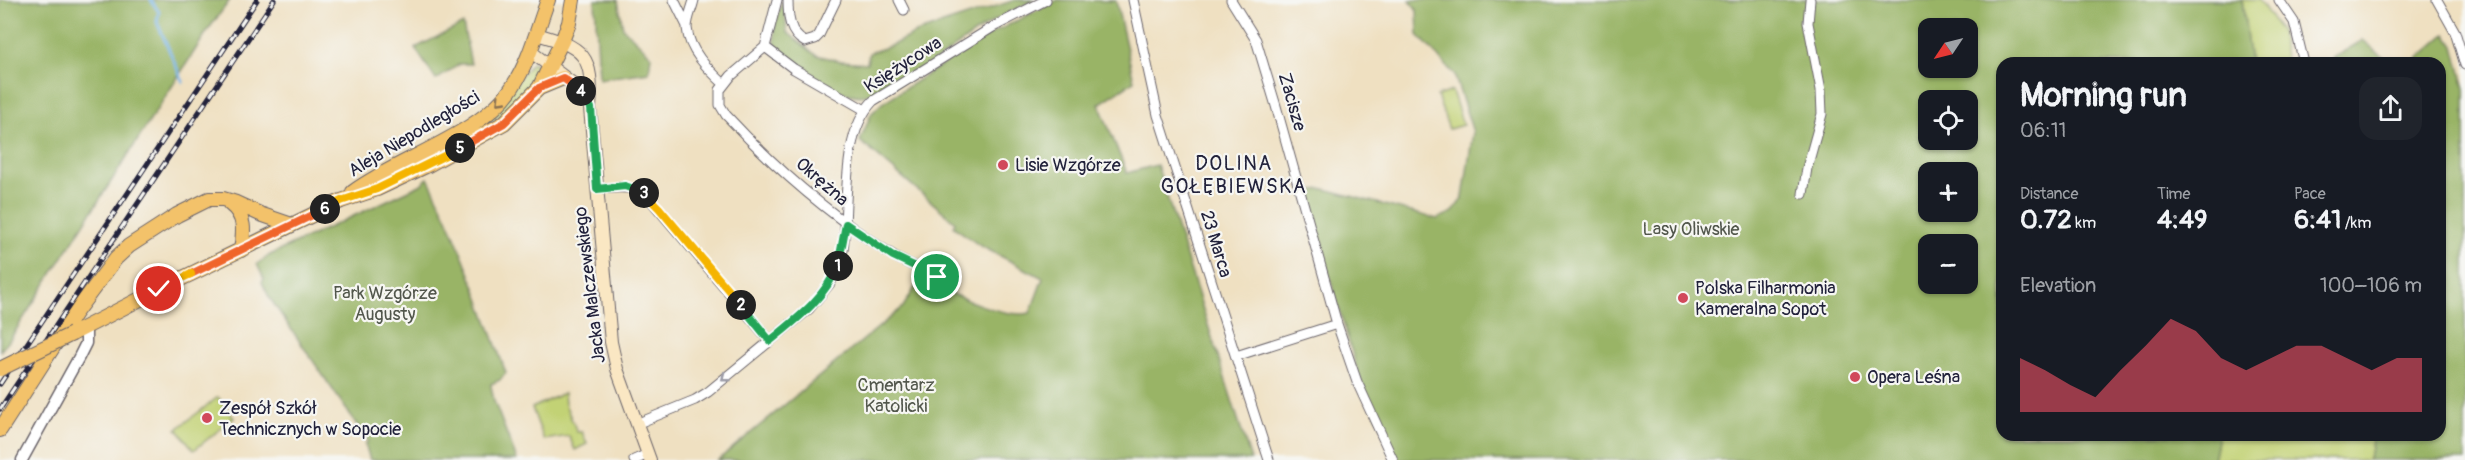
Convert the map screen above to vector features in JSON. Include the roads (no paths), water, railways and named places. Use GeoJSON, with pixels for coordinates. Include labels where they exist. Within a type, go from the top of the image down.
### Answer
{"type":"FeatureCollection","features":[{"type":"Feature","properties":{"kind":"main road","name":"Aleja Niepodległości"},"geometry":{"type":"LineString","coordinates":[[341,201],[371,179],[456,134],[489,112],[512,87],[524,66],[548,0]]}},
{"type":"Feature","properties":{"kind":"main road","name":"Aleja Niepodległości"},"geometry":{"type":"LineString","coordinates":[[0,369],[341,201],[377,189],[473,141],[513,116],[539,88],[550,68],[569,23],[573,0]]}},
{"type":"Feature","properties":{"kind":"main road","name":"Jacka Malczewskiego"},"geometry":{"type":"LineString","coordinates":[[536,34],[575,47],[582,54],[590,80],[610,342],[617,369],[649,457]]}},
{"type":"Feature","properties":{"kind":"main road"},"geometry":{"type":"LineString","coordinates":[[530,51],[580,89],[591,108]]}},
{"type":"Feature","properties":{"kind":"main road"},"geometry":{"type":"LineString","coordinates":[[539,88],[563,78]]}},
{"type":"Feature","properties":{"kind":"main road"},"geometry":{"type":"LineString","coordinates":[[0,430],[75,313],[122,251],[198,203],[209,199],[223,199],[292,225]]}},
{"type":"Feature","properties":{"kind":"main road"},"geometry":{"type":"LineString","coordinates":[[223,199],[236,208],[243,221],[241,250]]}},
{"type":"Feature","properties":{"kind":"street"},"geometry":{"type":"LineString","coordinates":[[674,0],[687,26],[697,55],[724,84],[765,47],[777,0]]}},
{"type":"Feature","properties":{"kind":"street"},"geometry":{"type":"LineString","coordinates":[[687,26],[694,0]]}},
{"type":"Feature","properties":{"kind":"street"},"geometry":{"type":"LineString","coordinates":[[788,0],[791,27],[795,34],[805,42],[819,35],[837,0]]}},
{"type":"Feature","properties":{"kind":"street"},"geometry":{"type":"LineString","coordinates":[[900,0],[904,9]]}},
{"type":"Feature","properties":{"kind":"street","name":"Księżycowa"},"geometry":{"type":"LineString","coordinates":[[636,424],[695,400],[725,379],[809,309],[826,289],[838,267],[846,224],[851,140],[865,110],[873,101],[993,27],[1046,0]]}},
{"type":"Feature","properties":{"kind":"street","name":"23 Marca"},"geometry":{"type":"LineString","coordinates":[[1133,0],[1145,65],[1158,115],[1269,460]]}},
{"type":"Feature","properties":{"kind":"street","name":"Zacisze"},"geometry":{"type":"LineString","coordinates":[[1231,0],[1256,40],[1337,324],[1357,382],[1393,460]]}},
{"type":"Feature","properties":{"kind":"street"},"geometry":{"type":"LineString","coordinates":[[1803,194],[1810,156],[1821,124],[1822,101],[1808,23],[1810,0]]}},
{"type":"Feature","properties":{"kind":"street"},"geometry":{"type":"LineString","coordinates":[[2279,0],[2294,22],[2303,57]]}},
{"type":"Feature","properties":{"kind":"street"},"geometry":{"type":"LineString","coordinates":[[2437,0],[2455,32],[2465,65]]}},
{"type":"Feature","properties":{"kind":"street"},"geometry":{"type":"LineString","coordinates":[[765,47],[794,69],[865,110]]}},
{"type":"Feature","properties":{"kind":"street","name":"Okrężna"},"geometry":{"type":"LineString","coordinates":[[724,84],[719,96],[726,115],[809,194],[846,224],[893,256],[937,277]]}},
{"type":"Feature","properties":{"kind":"street"},"geometry":{"type":"LineString","coordinates":[[597,189],[625,186],[648,197],[770,341]]}},
{"type":"Feature","properties":{"kind":"street"},"geometry":{"type":"LineString","coordinates":[[1236,356],[1337,324]]}},
{"type":"Feature","properties":{"kind":"street"},"geometry":{"type":"LineString","coordinates":[[22,460],[86,343],[86,327]]}},
{"type":"Feature","properties":{"kind":"street","name":"Jacka Malczewskiego"},"geometry":{"type":"LineString","coordinates":[[634,460],[649,457]]}},
{"type":"Feature","properties":{"kind":"waterway"},"geometry":{"type":"LineString","coordinates":[[151,0],[159,12],[157,22],[183,82]]}},
{"type":"Feature","properties":{"kind":"railway"},"geometry":{"type":"LineString","coordinates":[[0,384],[257,0]]}},
{"type":"Feature","properties":{"kind":"railway"},"geometry":{"type":"LineString","coordinates":[[0,409],[274,0]]}},
{"type":"Feature","properties":{"kind":"place","name":"Lisie Wzgórze"},"geometry":{"type":"Point","coordinates":[1003,165]}},
{"type":"Feature","properties":{"kind":"place","name":"Polska Filharmonia Kameralna Sopot"},"geometry":{"type":"Point","coordinates":[1683,298]}},
{"type":"Feature","properties":{"kind":"place","name":"Opera Leśna"},"geometry":{"type":"Point","coordinates":[1855,377]}},
{"type":"Feature","properties":{"kind":"place","name":"Zespół Szkół Technicznych w Sopocie"},"geometry":{"type":"Point","coordinates":[207,418]}},
{"type":"Feature","properties":{"kind":"district","name":"DOLINA GOŁĘBIEWSKA"},"geometry":{"type":"Point","coordinates":[1234,174]}},
{"type":"Feature","properties":{"kind":"park label","name":"Lasy Oliwskie"},"geometry":{"type":"Point","coordinates":[1691,229]}},
{"type":"Feature","properties":{"kind":"park label","name":"Park Wzgórze Augusty"},"geometry":{"type":"Point","coordinates":[385,303]}},
{"type":"Feature","properties":{"kind":"park label","name":"Cmentarz Katolicki"},"geometry":{"type":"Point","coordinates":[896,395]}}]}
